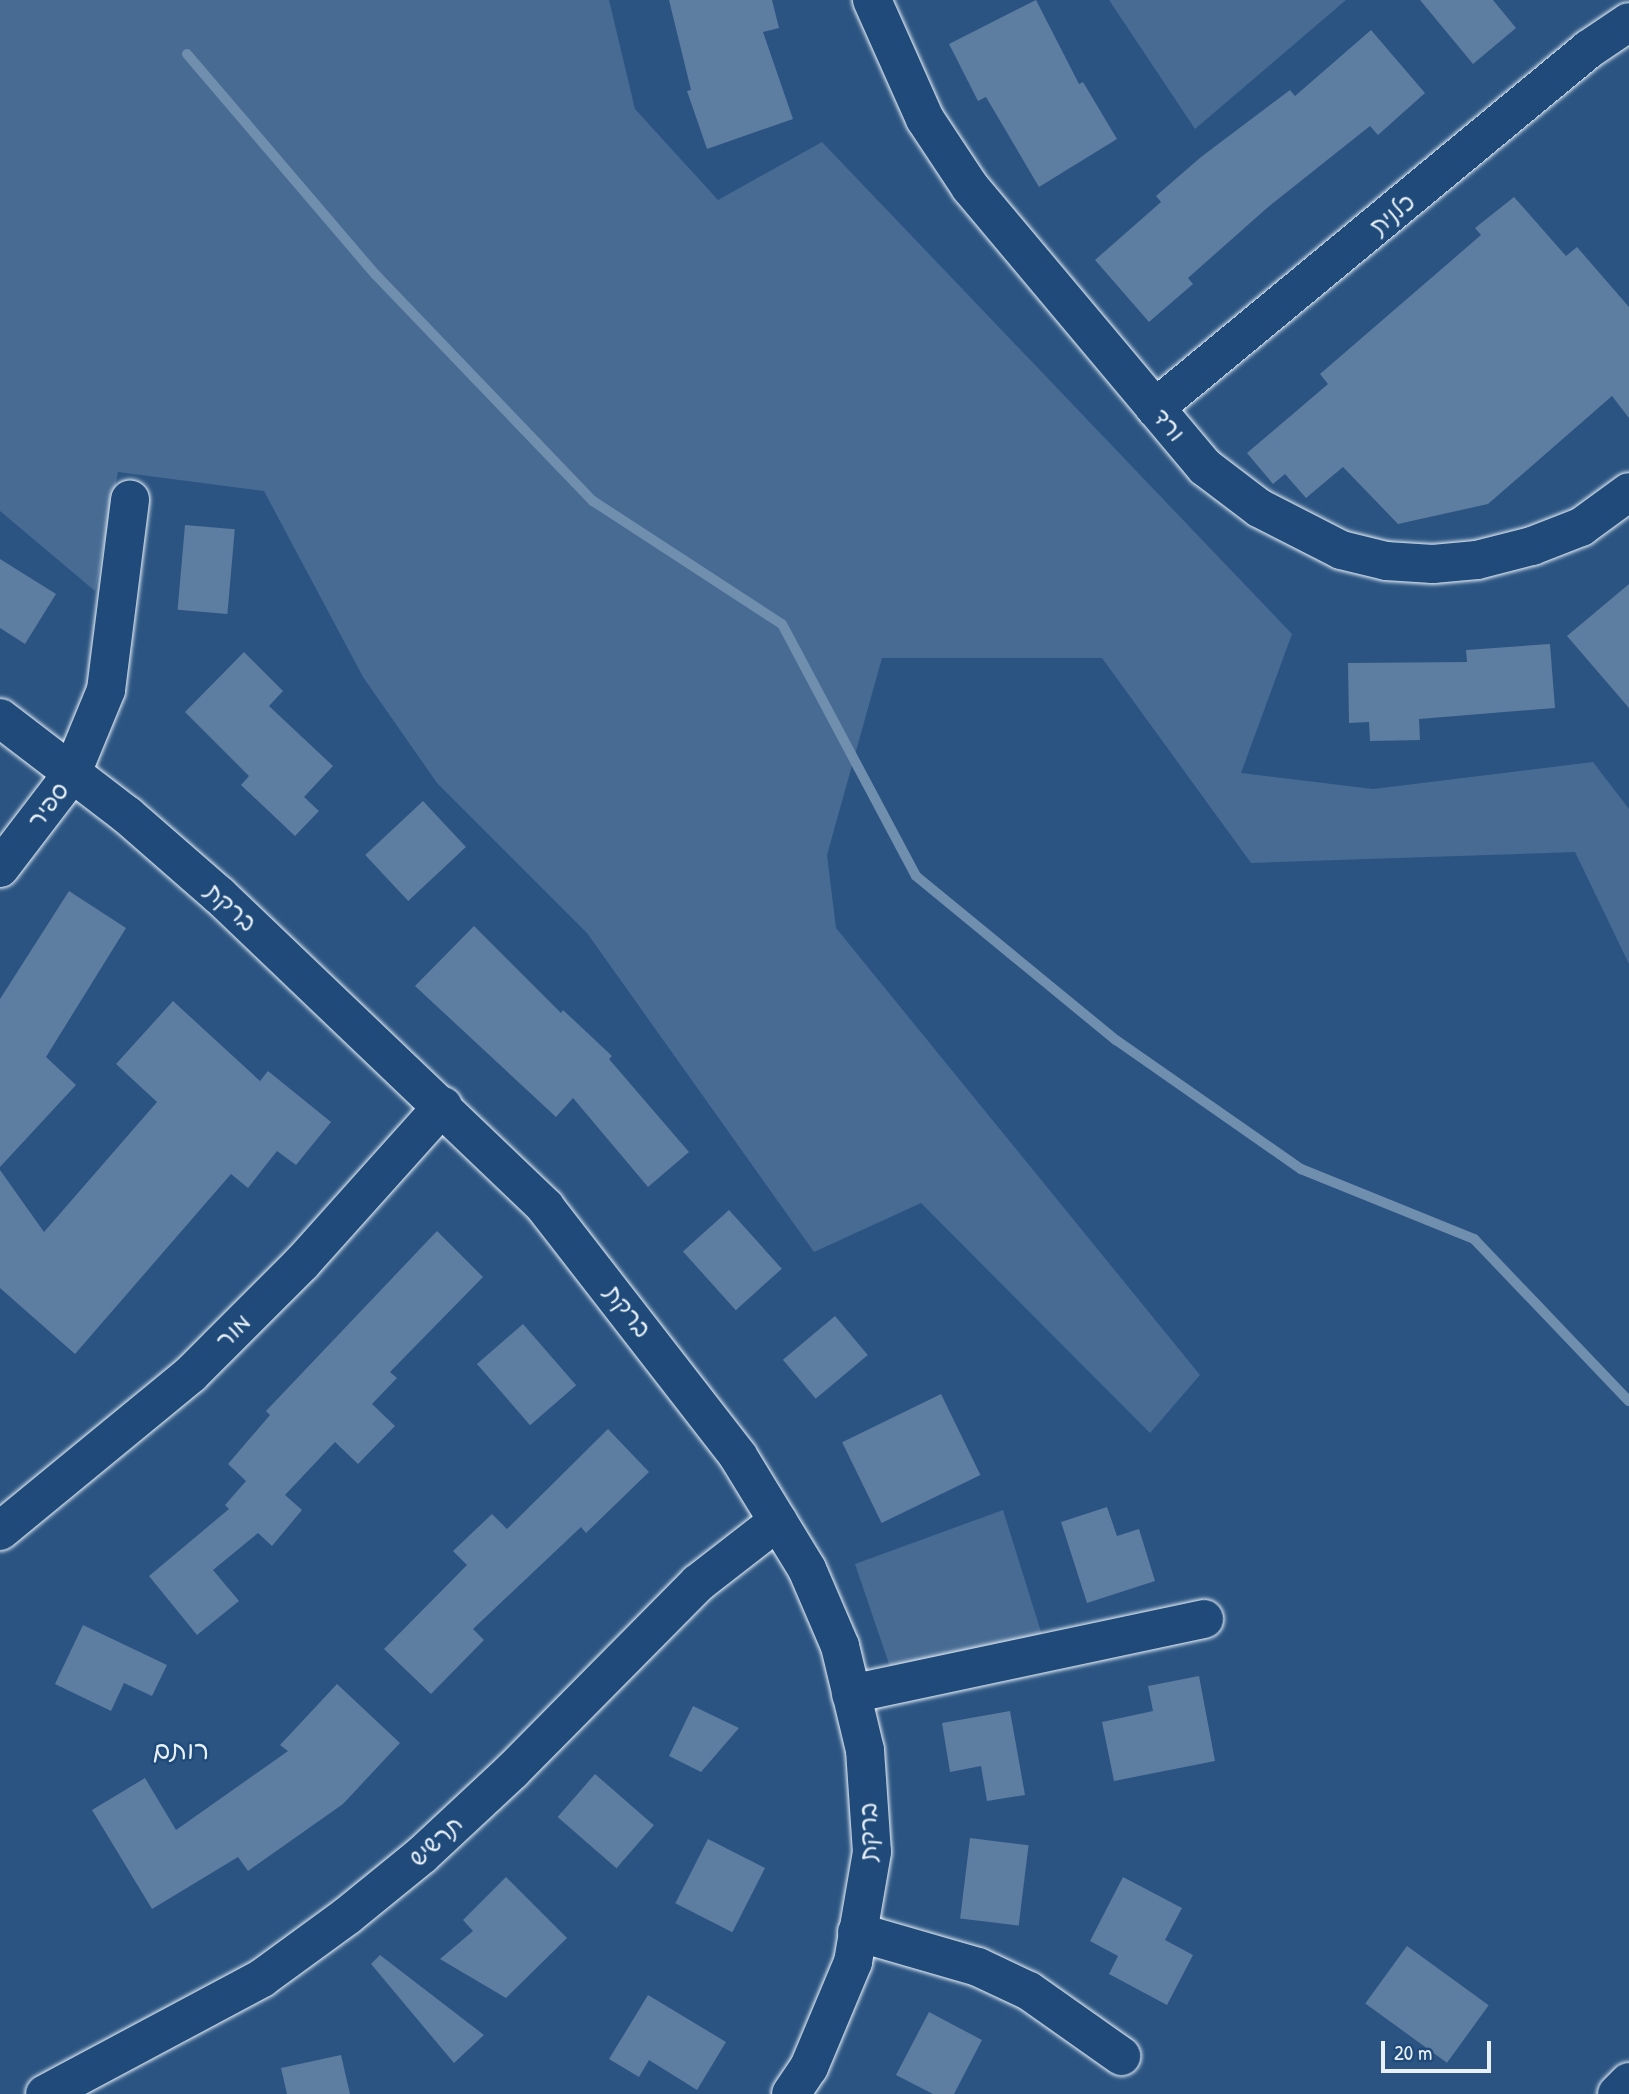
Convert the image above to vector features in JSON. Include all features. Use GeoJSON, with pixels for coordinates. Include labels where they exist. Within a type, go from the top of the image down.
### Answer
{"type":"FeatureCollection","features":[{"type":"Feature","properties":{"kind":"street","name":"ורד"},"geometry":{"type":"LineString","coordinates":[[872,0],[925,119],[970,187],[1205,467],[1259,508],[1306,536],[1386,561],[1477,560],[1532,546],[1581,527],[1629,492]]}},
{"type":"Feature","properties":{"kind":"street","name":"כלנית"},"geometry":{"type":"LineString","coordinates":[[1155,408],[1589,49],[1629,22]]}},
{"type":"Feature","properties":{"kind":"street","name":"ספיר"},"geometry":{"type":"LineString","coordinates":[[0,868],[71,775],[106,690],[130,500]]}},
{"type":"Feature","properties":{"kind":"street","name":"ברקת"},"geometry":{"type":"LineString","coordinates":[[0,718],[71,775],[127,815],[220,896],[443,1106],[545,1207],[738,1456],[807,1569],[840,1646],[865,1750],[872,1852],[853,1962],[809,2067],[791,2094]]}},
{"type":"Feature","properties":{"kind":"street","name":"מור"},"geometry":{"type":"LineString","coordinates":[[0,1531],[191,1374],[302,1263],[443,1106]]}},
{"type":"Feature","properties":{"kind":"street","name":"תרשיש"},"geometry":{"type":"LineString","coordinates":[[44,2094],[262,1978],[347,1916],[422,1855],[512,1771],[698,1583],[778,1521]]}},
{"type":"Feature","properties":{"kind":"street"},"geometry":{"type":"LineString","coordinates":[[851,1694],[1204,1619]]}},
{"type":"Feature","properties":{"kind":"street"},"geometry":{"type":"LineString","coordinates":[[858,1932],[978,1967],[1029,1991],[1121,2056]]}},
{"type":"Feature","properties":{"kind":"street"},"geometry":{"type":"LineString","coordinates":[[1617,2094],[1629,2082]]}},
{"type":"Feature","properties":{"kind":"shaded area"},"geometry":{"type":"Polygon","coordinates":[[[0,0],[609,0],[635,109],[718,200],[822,142],[1292,634],[1241,773],[1373,789],[1593,762],[1629,809],[1629,964],[1575,852],[1251,863],[1102,658],[882,658],[827,855],[836,928],[1200,1375],[1150,1433],[921,1203],[814,1252],[587,933],[437,783],[363,677],[264,491],[118,472],[95,591],[0,511],[0,0]]]}},
{"type":"Feature","properties":{"kind":"shaded area"},"geometry":{"type":"Polygon","coordinates":[[[1109,0],[1346,0],[1195,129],[1109,0]]]}},
{"type":"Feature","properties":{"kind":"shaded area"},"geometry":{"type":"Polygon","coordinates":[[[1003,1510],[1042,1635],[890,1667],[855,1564],[1003,1510]]]}},
{"type":"Feature","properties":{"kind":"building"},"geometry":{"type":"Polygon","coordinates":[[[669,0],[772,0],[779,28],[763,32],[793,119],[707,149],[687,91],[691,90],[669,0]]]}},
{"type":"Feature","properties":{"kind":"building"},"geometry":{"type":"Polygon","coordinates":[[[1036,0],[1079,84],[1083,82],[1117,139],[1039,187],[986,97],[978,101],[949,44],[1036,0]]]}},
{"type":"Feature","properties":{"kind":"building"},"geometry":{"type":"Polygon","coordinates":[[[1420,0],[1493,0],[1516,28],[1473,64],[1420,0]]]}},
{"type":"Feature","properties":{"kind":"building"},"geometry":{"type":"Polygon","coordinates":[[[1371,30],[1425,93],[1378,135],[1370,126],[1267,208],[1188,278],[1193,284],[1149,322],[1095,260],[1161,202],[1156,196],[1201,157],[1290,90],[1295,96],[1371,30]]]}},
{"type":"Feature","properties":{"kind":"building"},"geometry":{"type":"Polygon","coordinates":[[[1514,197],[1566,256],[1577,247],[1629,307],[1629,418],[1612,396],[1488,504],[1398,524],[1343,467],[1306,498],[1285,474],[1273,484],[1247,453],[1328,384],[1320,374],[1481,235],[1475,228],[1514,197]]]}},
{"type":"Feature","properties":{"kind":"building"},"geometry":{"type":"Polygon","coordinates":[[[185,525],[235,529],[227,614],[178,610],[185,525]]]}},
{"type":"Feature","properties":{"kind":"building"},"geometry":{"type":"Polygon","coordinates":[[[0,559],[56,594],[25,644],[0,628],[0,559]]]}},
{"type":"Feature","properties":{"kind":"building"},"geometry":{"type":"Polygon","coordinates":[[[1629,584],[1629,708],[1567,636],[1629,584]]]}},
{"type":"Feature","properties":{"kind":"building"},"geometry":{"type":"Polygon","coordinates":[[[1550,644],[1555,708],[1419,719],[1420,740],[1370,741],[1369,722],[1349,723],[1348,663],[1467,662],[1466,650],[1550,644]]]}},
{"type":"Feature","properties":{"kind":"building"},"geometry":{"type":"Polygon","coordinates":[[[244,652],[283,691],[269,706],[333,766],[304,797],[319,811],[295,836],[241,785],[249,776],[185,712],[244,652]]]}},
{"type":"Feature","properties":{"kind":"building"},"geometry":{"type":"Polygon","coordinates":[[[423,801],[466,847],[408,901],[365,855],[423,801]]]}},
{"type":"Feature","properties":{"kind":"building"},"geometry":{"type":"Polygon","coordinates":[[[69,891],[126,928],[46,1057],[76,1085],[0,1167],[0,999],[69,891]]]}},
{"type":"Feature","properties":{"kind":"building"},"geometry":{"type":"Polygon","coordinates":[[[474,926],[561,1013],[563,1010],[612,1056],[609,1059],[689,1152],[648,1187],[573,1098],[556,1117],[415,986],[474,926]]]}},
{"type":"Feature","properties":{"kind":"building"},"geometry":{"type":"Polygon","coordinates":[[[173,1001],[260,1081],[268,1071],[331,1122],[296,1165],[277,1151],[248,1188],[231,1174],[75,1354],[0,1288],[0,1170],[44,1232],[157,1102],[116,1064],[173,1001]]]}},
{"type":"Feature","properties":{"kind":"building"},"geometry":{"type":"Polygon","coordinates":[[[729,1210],[782,1269],[736,1310],[683,1251],[729,1210]]]}},
{"type":"Feature","properties":{"kind":"building"},"geometry":{"type":"Polygon","coordinates":[[[437,1231],[483,1277],[390,1372],[397,1378],[372,1404],[395,1426],[358,1464],[335,1442],[285,1495],[302,1510],[272,1546],[258,1533],[213,1570],[239,1601],[197,1635],[149,1576],[229,1509],[225,1505],[246,1481],[228,1464],[270,1415],[266,1411],[437,1231]]]}},
{"type":"Feature","properties":{"kind":"building"},"geometry":{"type":"Polygon","coordinates":[[[835,1316],[868,1355],[816,1399],[783,1360],[835,1316]]]}},
{"type":"Feature","properties":{"kind":"building"},"geometry":{"type":"Polygon","coordinates":[[[523,1324],[576,1385],[530,1425],[477,1364],[523,1324]]]}},
{"type":"Feature","properties":{"kind":"building"},"geometry":{"type":"Polygon","coordinates":[[[941,1394],[980,1475],[882,1523],[842,1442],[941,1394]]]}},
{"type":"Feature","properties":{"kind":"building"},"geometry":{"type":"Polygon","coordinates":[[[608,1429],[649,1472],[586,1533],[581,1527],[473,1629],[484,1640],[431,1694],[384,1649],[467,1565],[453,1551],[492,1514],[507,1529],[608,1429]]]}},
{"type":"Feature","properties":{"kind":"building"},"geometry":{"type":"Polygon","coordinates":[[[1107,1507],[1117,1536],[1139,1529],[1155,1581],[1087,1603],[1061,1522],[1107,1507]]]}},
{"type":"Feature","properties":{"kind":"building"},"geometry":{"type":"Polygon","coordinates":[[[83,1625],[167,1665],[152,1696],[124,1683],[111,1711],[55,1684],[83,1625]]]}},
{"type":"Feature","properties":{"kind":"building"},"geometry":{"type":"Polygon","coordinates":[[[1199,1676],[1215,1761],[1114,1781],[1102,1722],[1153,1711],[1148,1686],[1199,1676]]]}},
{"type":"Feature","properties":{"kind":"building"},"geometry":{"type":"Polygon","coordinates":[[[337,1684],[400,1743],[343,1804],[248,1871],[238,1857],[152,1909],[92,1810],[145,1778],[176,1830],[288,1751],[280,1745],[337,1684]]]}},
{"type":"Feature","properties":{"kind":"building"},"geometry":{"type":"Polygon","coordinates":[[[693,1706],[739,1728],[701,1772],[669,1756],[693,1706]]]}},
{"type":"Feature","properties":{"kind":"building"},"geometry":{"type":"Polygon","coordinates":[[[1010,1711],[1025,1795],[987,1801],[981,1766],[950,1772],[942,1723],[1010,1711]]]}},
{"type":"Feature","properties":{"kind":"building"},"geometry":{"type":"Polygon","coordinates":[[[595,1774],[654,1825],[616,1868],[558,1817],[595,1774]]]}},
{"type":"Feature","properties":{"kind":"building"},"geometry":{"type":"Polygon","coordinates":[[[970,1838],[1029,1845],[1019,1926],[960,1918],[970,1838]]]}},
{"type":"Feature","properties":{"kind":"building"},"geometry":{"type":"Polygon","coordinates":[[[708,1839],[765,1868],[732,1932],[675,1903],[708,1839]]]}},
{"type":"Feature","properties":{"kind":"building"},"geometry":{"type":"Polygon","coordinates":[[[506,1877],[567,1938],[506,1998],[440,1959],[473,1931],[463,1920],[506,1877]]]}},
{"type":"Feature","properties":{"kind":"building"},"geometry":{"type":"Polygon","coordinates":[[[1123,1877],[1182,1908],[1165,1940],[1193,1955],[1167,2005],[1109,1974],[1118,1956],[1090,1941],[1123,1877]]]}},
{"type":"Feature","properties":{"kind":"building"},"geometry":{"type":"Polygon","coordinates":[[[1407,1946],[1489,2005],[1447,2063],[1365,2003],[1407,1946]]]}},
{"type":"Feature","properties":{"kind":"building"},"geometry":{"type":"Polygon","coordinates":[[[380,1955],[484,2035],[454,2063],[371,1964],[380,1955]]]}},
{"type":"Feature","properties":{"kind":"building"},"geometry":{"type":"Polygon","coordinates":[[[648,1995],[726,2042],[697,2090],[649,2060],[639,2077],[609,2059],[648,1995]]]}},
{"type":"Feature","properties":{"kind":"building"},"geometry":{"type":"Polygon","coordinates":[[[929,2012],[982,2040],[954,2094],[933,2094],[896,2075],[929,2012]]]}},
{"type":"Feature","properties":{"kind":"building"},"geometry":{"type":"Polygon","coordinates":[[[341,2055],[350,2094],[287,2094],[281,2068],[341,2055]]]}},
{"type":"Feature","properties":{"kind":"waterway"},"geometry":{"type":"LineString","coordinates":[[187,54],[375,274],[593,501],[782,624],[916,876],[1116,1040],[1301,1169],[1474,1239],[1629,1401]]}},
{"type":"Feature","properties":{"kind":"district","name":"רותם"},"geometry":{"type":"Point","coordinates":[181,1750]}}]}
